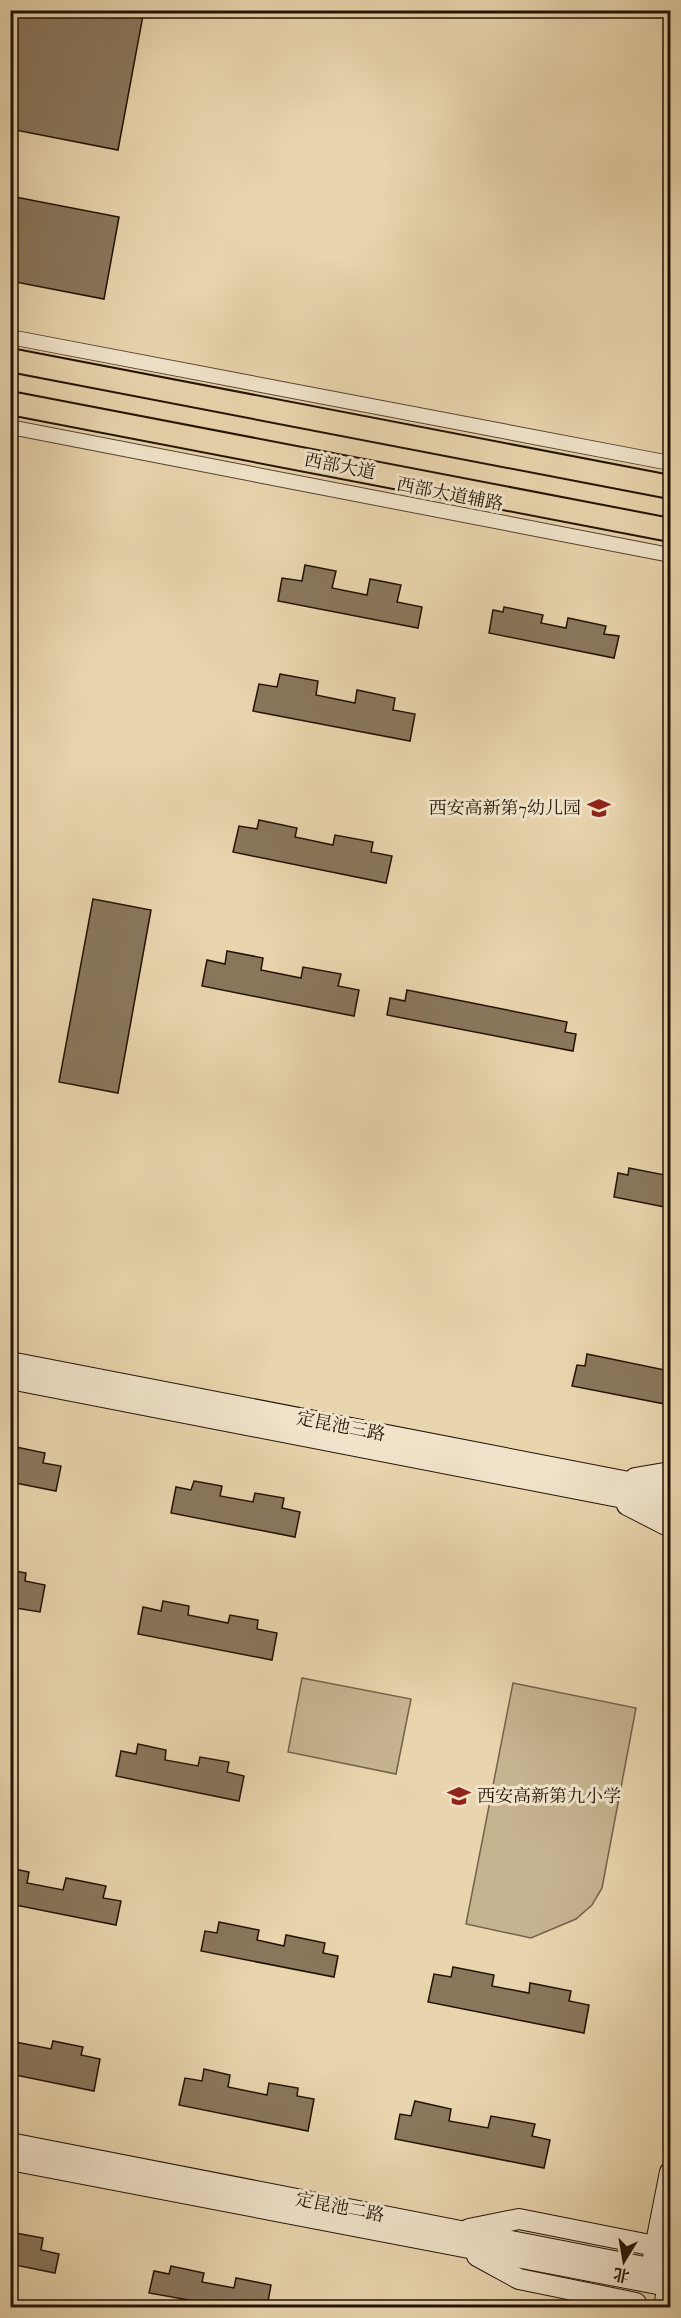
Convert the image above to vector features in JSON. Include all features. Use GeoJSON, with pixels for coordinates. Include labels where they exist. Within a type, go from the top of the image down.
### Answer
{"type":"FeatureCollection","features":[{"type":"Feature","properties":{"kind":"main road"},"geometry":{"type":"LineString","coordinates":[[10,360],[670,487]]}},
{"type":"Feature","properties":{"kind":"main road","name":"西部大道"},"geometry":{"type":"LineString","coordinates":[[10,403],[670,530]]}},
{"type":"Feature","properties":{"kind":"street"},"geometry":{"type":"LineString","coordinates":[[10,337],[670,463]]}},
{"type":"Feature","properties":{"kind":"street","name":"西部大道辅路"},"geometry":{"type":"LineString","coordinates":[[10,427],[670,555]]}},
{"type":"Feature","properties":{"kind":"street","name":"定昆池三路"},"geometry":{"type":"LineString","coordinates":[[10,1362],[614,1488],[670,1507]]}},
{"type":"Feature","properties":{"kind":"street","name":"定昆池三路"},"geometry":{"type":"LineString","coordinates":[[10,1379],[614,1488],[670,1490]]}},
{"type":"Feature","properties":{"kind":"street"},"geometry":{"type":"LineString","coordinates":[[614,1488],[670,1472]]}},
{"type":"Feature","properties":{"kind":"street"},"geometry":{"type":"LineString","coordinates":[[614,1488],[670,1527]]}},
{"type":"Feature","properties":{"kind":"street","name":"定昆池二路"},"geometry":{"type":"LineString","coordinates":[[10,2143],[460,2238],[669,2279]]}},
{"type":"Feature","properties":{"kind":"street","name":"定昆池二路"},"geometry":{"type":"LineString","coordinates":[[10,2160],[460,2238]]}},
{"type":"Feature","properties":{"kind":"street"},"geometry":{"type":"LineString","coordinates":[[460,2238],[519,2279],[635,2305],[655,2246],[670,2172]]}},
{"type":"Feature","properties":{"kind":"street"},"geometry":{"type":"LineString","coordinates":[[460,2238],[519,2219],[655,2246]]}},
{"type":"Feature","properties":{"kind":"street"},"geometry":{"type":"LineString","coordinates":[[664,2307],[669,2279]]}},
{"type":"Feature","properties":{"kind":"shaded area"},"geometry":{"type":"Polygon","coordinates":[[[302,1678],[411,1699],[396,1774],[288,1752],[302,1678]]]}},
{"type":"Feature","properties":{"kind":"shaded area"},"geometry":{"type":"Polygon","coordinates":[[[513,1683],[636,1708],[602,1888],[592,1905],[576,1919],[531,1938],[466,1924],[513,1683]]]}},
{"type":"Feature","properties":{"kind":"building"},"geometry":{"type":"Polygon","coordinates":[[[10,10],[144,10],[118,150],[10,129],[10,10]]]}},
{"type":"Feature","properties":{"kind":"building"},"geometry":{"type":"Polygon","coordinates":[[[10,196],[119,217],[104,299],[10,281],[10,196]]]}},
{"type":"Feature","properties":{"kind":"building"},"geometry":{"type":"Polygon","coordinates":[[[305,565],[336,571],[332,588],[367,595],[370,579],[401,585],[397,602],[422,607],[418,628],[278,601],[282,578],[302,581],[305,565]]]}},
{"type":"Feature","properties":{"kind":"building"},"geometry":{"type":"Polygon","coordinates":[[[504,607],[543,615],[541,623],[566,628],[568,618],[606,626],[604,634],[619,636],[614,658],[489,633],[493,610],[503,612],[504,607]]]}},
{"type":"Feature","properties":{"kind":"building"},"geometry":{"type":"Polygon","coordinates":[[[280,674],[318,681],[316,695],[355,703],[357,690],[395,698],[393,710],[415,714],[410,741],[253,711],[259,684],[277,687],[280,674]]]}},
{"type":"Feature","properties":{"kind":"building"},"geometry":{"type":"Polygon","coordinates":[[[259,820],[297,828],[295,837],[333,845],[335,835],[373,842],[371,852],[392,856],[386,883],[233,852],[239,826],[257,829],[259,820]]]}},
{"type":"Feature","properties":{"kind":"building"},"geometry":{"type":"Polygon","coordinates":[[[93,899],[151,910],[118,1093],[59,1082],[93,899]]]}},
{"type":"Feature","properties":{"kind":"building"},"geometry":{"type":"Polygon","coordinates":[[[227,951],[263,958],[261,970],[301,978],[303,967],[341,974],[338,986],[359,990],[354,1016],[202,986],[207,960],[225,964],[227,951]]]}},
{"type":"Feature","properties":{"kind":"building"},"geometry":{"type":"Polygon","coordinates":[[[407,990],[567,1022],[565,1032],[576,1034],[573,1051],[387,1015],[390,998],[405,1001],[407,990]]]}},
{"type":"Feature","properties":{"kind":"building"},"geometry":{"type":"Polygon","coordinates":[[[629,1168],[665,1175],[664,1183],[670,1184],[670,1208],[614,1197],[618,1173],[628,1175],[629,1168]]]}},
{"type":"Feature","properties":{"kind":"building"},"geometry":{"type":"Polygon","coordinates":[[[587,1354],[670,1371],[670,1405],[572,1386],[577,1365],[585,1366],[587,1354]]]}},
{"type":"Feature","properties":{"kind":"building"},"geometry":{"type":"Polygon","coordinates":[[[16,1447],[45,1453],[43,1463],[61,1466],[56,1491],[10,1482],[10,1456],[14,1457],[16,1447]]]}},
{"type":"Feature","properties":{"kind":"building"},"geometry":{"type":"Polygon","coordinates":[[[194,1481],[222,1486],[220,1496],[253,1502],[255,1493],[284,1498],[282,1508],[300,1512],[295,1537],[171,1513],[176,1487],[191,1490],[194,1481]]]}},
{"type":"Feature","properties":{"kind":"building"},"geometry":{"type":"Polygon","coordinates":[[[10,1570],[26,1573],[25,1581],[45,1585],[40,1612],[10,1607],[10,1570]]]}},
{"type":"Feature","properties":{"kind":"building"},"geometry":{"type":"Polygon","coordinates":[[[163,1601],[189,1606],[188,1615],[228,1623],[230,1615],[258,1620],[257,1629],[277,1633],[272,1660],[138,1634],[143,1607],[161,1611],[163,1601]]]}},
{"type":"Feature","properties":{"kind":"building"},"geometry":{"type":"Polygon","coordinates":[[[138,1744],[166,1750],[165,1760],[198,1766],[200,1757],[229,1762],[227,1772],[244,1776],[239,1801],[116,1776],[121,1751],[136,1754],[138,1744]]]}},
{"type":"Feature","properties":{"kind":"building"},"geometry":{"type":"Polygon","coordinates":[[[10,1868],[29,1872],[27,1883],[63,1890],[66,1878],[106,1886],[103,1898],[121,1901],[116,1925],[10,1904],[10,1868]]]}},
{"type":"Feature","properties":{"kind":"building"},"geometry":{"type":"Polygon","coordinates":[[[219,1922],[259,1930],[257,1940],[284,1946],[286,1935],[325,1943],[323,1953],[338,1956],[334,1977],[201,1951],[205,1931],[217,1933],[219,1922]]]}},
{"type":"Feature","properties":{"kind":"building"},"geometry":{"type":"Polygon","coordinates":[[[453,1967],[494,1975],[492,1986],[529,1993],[530,1983],[571,1991],[569,2001],[589,2005],[584,2033],[428,2002],[434,1974],[451,1977],[453,1967]]]}},
{"type":"Feature","properties":{"kind":"building"},"geometry":{"type":"Polygon","coordinates":[[[10,2041],[51,2049],[53,2041],[83,2047],[81,2055],[100,2059],[94,2091],[10,2074],[10,2041]]]}},
{"type":"Feature","properties":{"kind":"building"},"geometry":{"type":"Polygon","coordinates":[[[204,2069],[230,2075],[228,2087],[267,2095],[269,2083],[298,2088],[297,2096],[314,2099],[308,2131],[179,2105],[185,2078],[202,2081],[204,2069]]]}},
{"type":"Feature","properties":{"kind":"building"},"geometry":{"type":"Polygon","coordinates":[[[415,2101],[451,2109],[449,2121],[488,2128],[491,2116],[535,2124],[532,2136],[550,2140],[544,2168],[395,2139],[400,2114],[411,2116],[415,2101]]]}},
{"type":"Feature","properties":{"kind":"building"},"geometry":{"type":"Polygon","coordinates":[[[10,2232],[43,2238],[41,2250],[59,2254],[55,2273],[10,2264],[10,2232]]]}},
{"type":"Feature","properties":{"kind":"building"},"geometry":{"type":"Polygon","coordinates":[[[171,2266],[204,2273],[202,2282],[234,2288],[236,2278],[271,2285],[267,2307],[228,2307],[149,2293],[154,2271],[169,2274],[171,2266]]]}},
{"type":"Feature","properties":{"kind":"place","name":"西安高新第7幼儿园"},"geometry":{"type":"Point","coordinates":[599,808]}},
{"type":"Feature","properties":{"kind":"place","name":"西安高新第九小学"},"geometry":{"type":"Point","coordinates":[459,1796]}}]}
